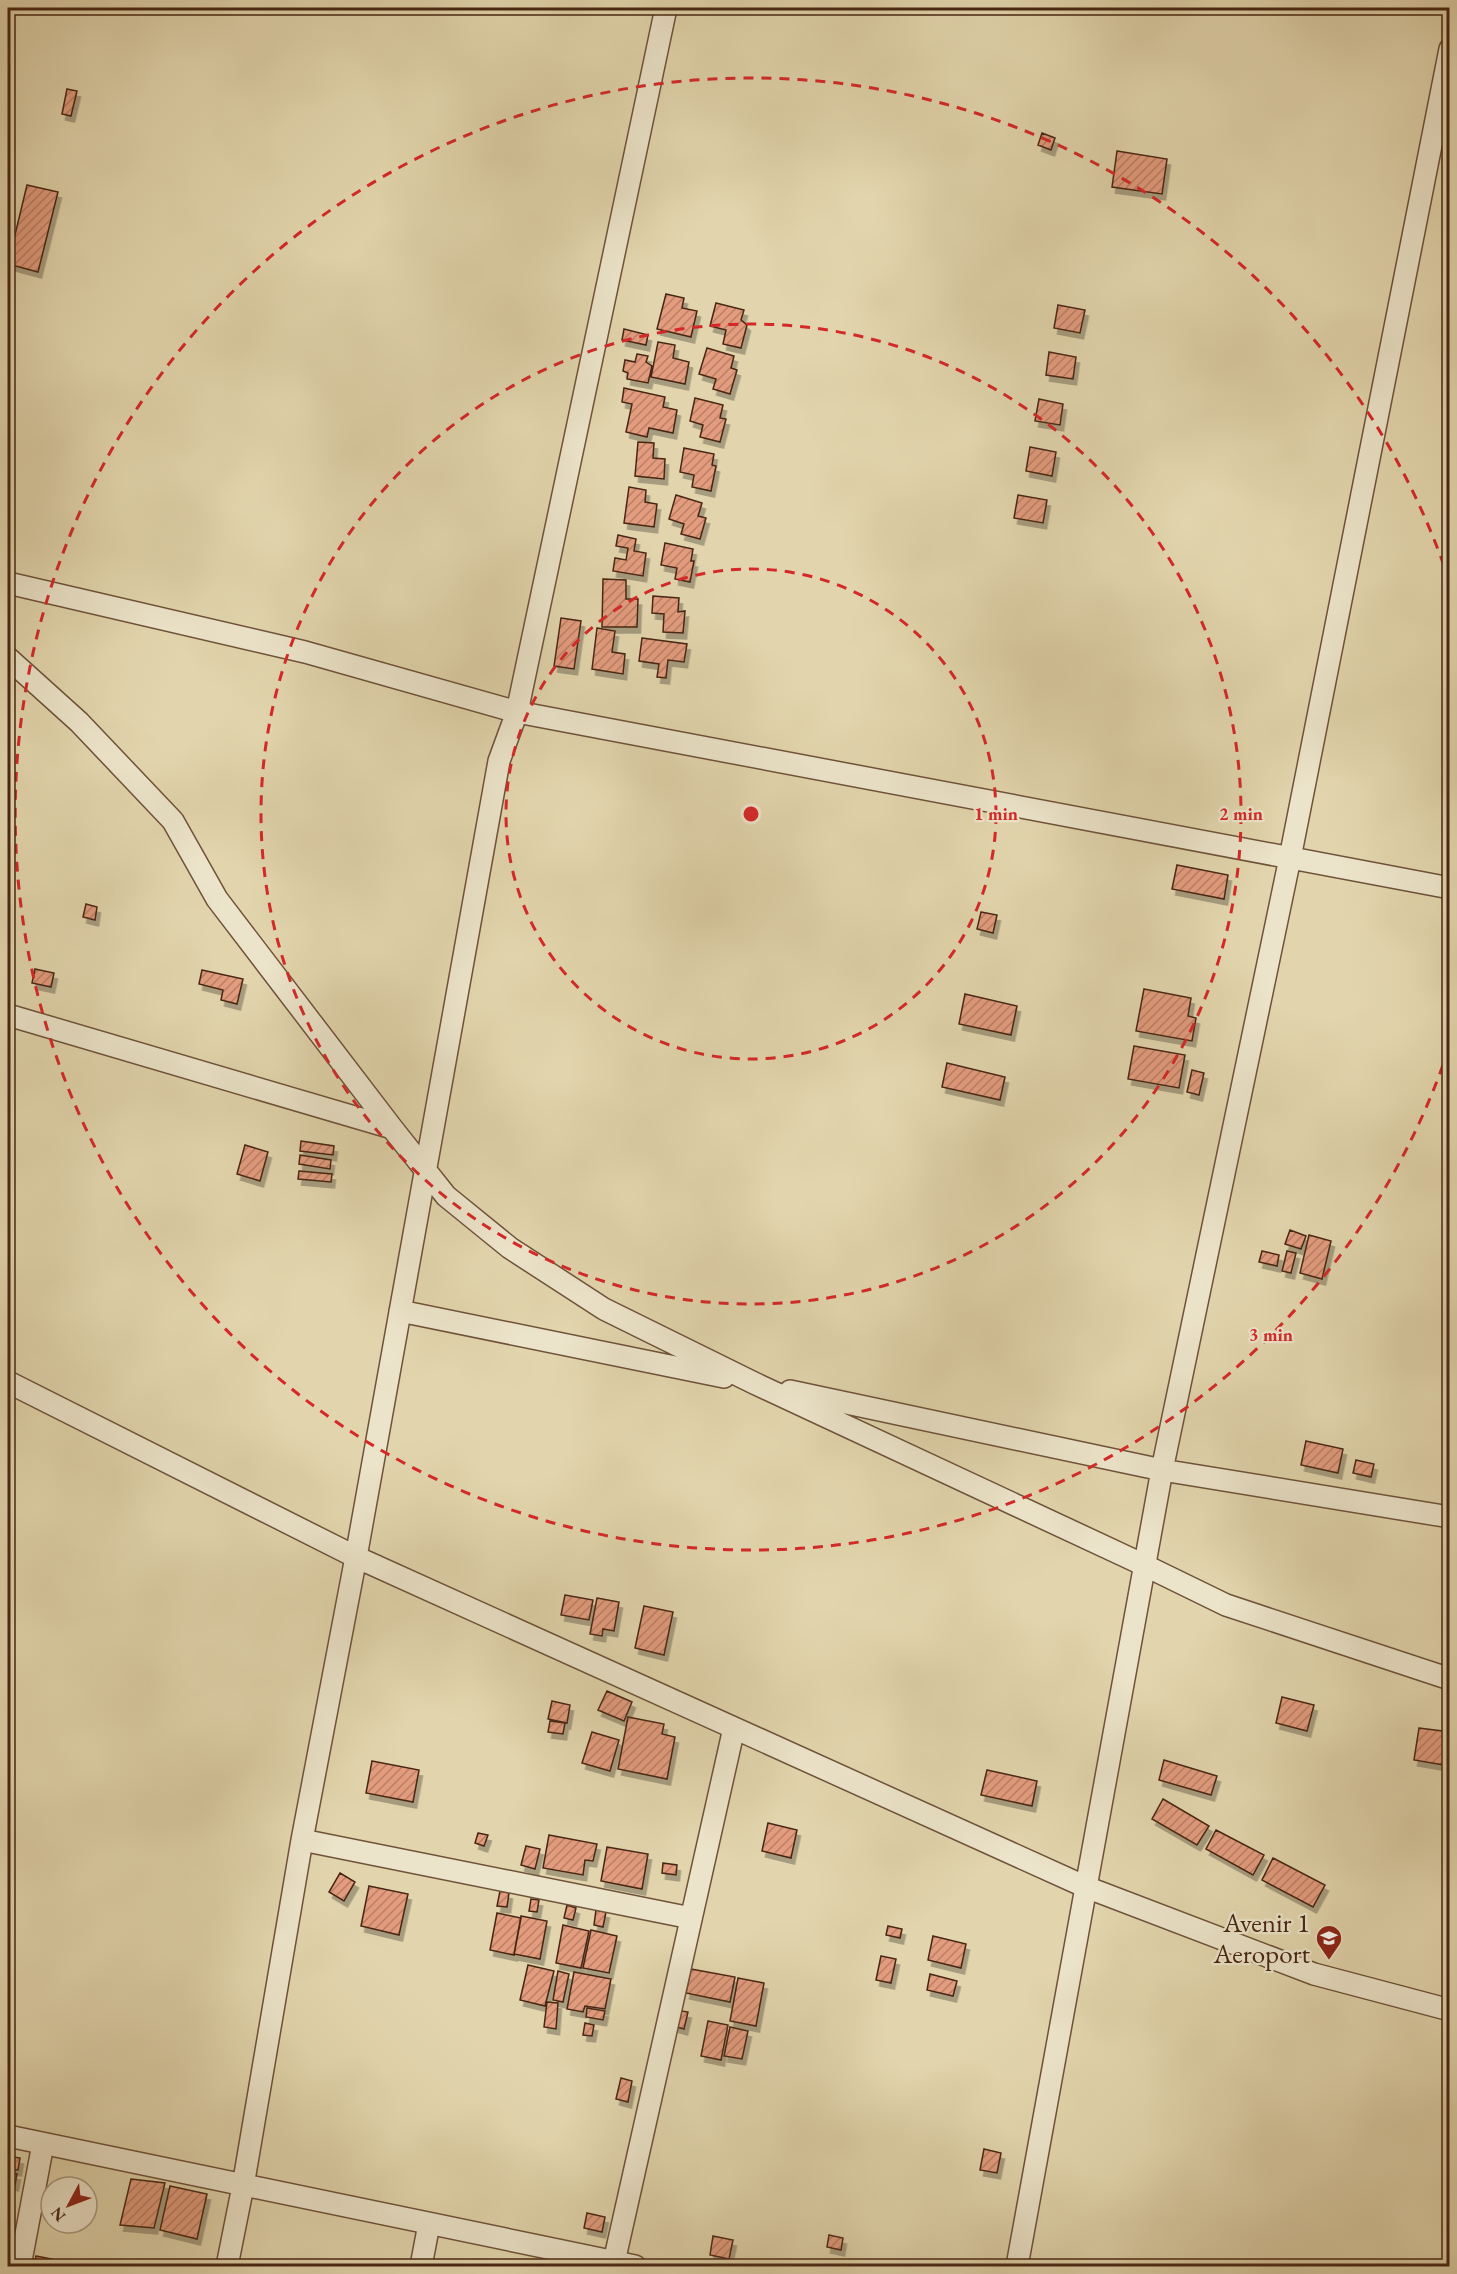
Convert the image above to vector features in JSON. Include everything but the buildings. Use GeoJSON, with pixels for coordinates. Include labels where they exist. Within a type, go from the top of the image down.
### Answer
{"type":"FeatureCollection","features":[{"type":"Feature","properties":{"kind":"street"},"geometry":{"type":"LineString","coordinates":[[227,2266],[243,2186],[302,1840],[356,1557],[499,761],[517,712],[666,8]]}},
{"type":"Feature","properties":{"kind":"street"},"geometry":{"type":"LineString","coordinates":[[1017,2266],[1162,1470],[1290,858],[1449,49]]}},
{"type":"Feature","properties":{"kind":"street"},"geometry":{"type":"LineString","coordinates":[[8,583],[305,652],[517,712],[1449,888]]}},
{"type":"Feature","properties":{"kind":"street"},"geometry":{"type":"LineString","coordinates":[[8,658],[79,722],[173,821],[217,899],[425,1170],[446,1196],[519,1254],[604,1309],[754,1383],[1226,1605],[1449,1678]]}},
{"type":"Feature","properties":{"kind":"street"},"geometry":{"type":"LineString","coordinates":[[8,1015],[392,1128]]}},
{"type":"Feature","properties":{"kind":"street"},"geometry":{"type":"LineString","coordinates":[[400,1311],[754,1383],[1162,1470],[1449,1517]]}},
{"type":"Feature","properties":{"kind":"street"},"geometry":{"type":"LineString","coordinates":[[8,1382],[356,1557],[1086,1887],[1314,1974],[1449,2010]]}},
{"type":"Feature","properties":{"kind":"street"},"geometry":{"type":"LineString","coordinates":[[614,2262],[734,1728]]}},
{"type":"Feature","properties":{"kind":"street"},"geometry":{"type":"LineString","coordinates":[[302,1840],[691,1918]]}},
{"type":"Feature","properties":{"kind":"street"},"geometry":{"type":"LineString","coordinates":[[8,2136],[635,2266]]}},
{"type":"Feature","properties":{"kind":"street"},"geometry":{"type":"LineString","coordinates":[[20,2266],[43,2144]]}},
{"type":"Feature","properties":{"kind":"street"},"geometry":{"type":"LineString","coordinates":[[421,2266],[429,2224]]}},
{"type":"Feature","properties":{"kind":"place","name":"Avenir 1 Aeroport"},"geometry":{"type":"Point","coordinates":[1329,1961]}}]}
